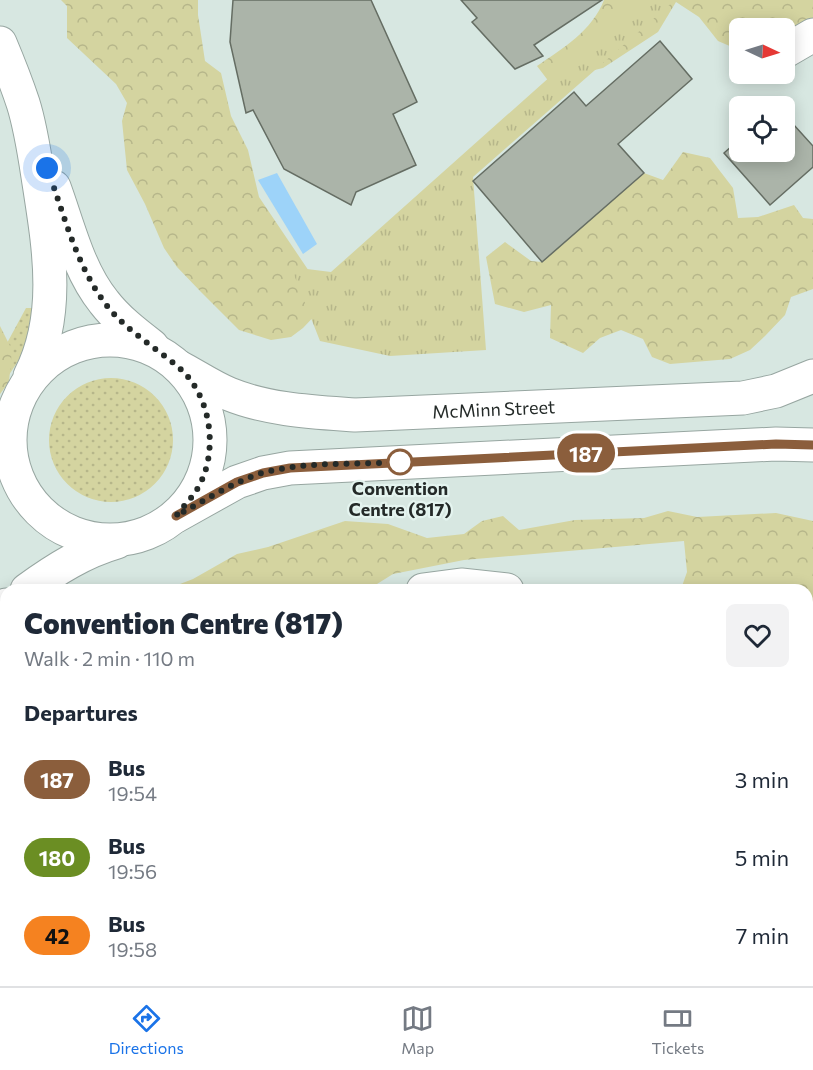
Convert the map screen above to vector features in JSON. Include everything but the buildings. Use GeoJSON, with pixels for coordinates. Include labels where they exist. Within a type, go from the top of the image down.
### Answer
{"type":"FeatureCollection","features":[{"type":"Feature","properties":{"kind":"street"},"geometry":{"type":"LineString","coordinates":[[795,46],[813,35]]}},
{"type":"Feature","properties":{"kind":"street"},"geometry":{"type":"LineString","coordinates":[[0,43],[89,280],[118,318],[167,358],[194,385],[205,405],[210,434],[208,463],[197,490],[176,516]]}},
{"type":"Feature","properties":{"kind":"street"},"geometry":{"type":"LineString","coordinates":[[0,479],[12,423],[43,342],[51,290],[46,230],[23,104]]}},
{"type":"Feature","properties":{"kind":"street"},"geometry":{"type":"LineString","coordinates":[[22,393],[35,373],[56,355],[82,343],[103,339],[129,341],[167,358]]}},
{"type":"Feature","properties":{"kind":"street","name":"McMinn Street"},"geometry":{"type":"LineString","coordinates":[[167,358],[229,394],[271,405],[314,412],[355,415],[743,398],[776,391],[813,376]]}},
{"type":"Feature","properties":{"kind":"street"},"geometry":{"type":"LineString","coordinates":[[12,423],[10,443],[14,468],[23,489],[36,508],[57,525],[83,537],[108,541],[130,539]]}},
{"type":"Feature","properties":{"kind":"street"},"geometry":{"type":"LineString","coordinates":[[36,584],[76,557],[96,548],[154,531],[237,482],[263,473],[290,468],[776,444],[813,445]]}},
{"type":"Feature","properties":{"kind":"green space"},"geometry":{"type":"Polygon","coordinates":[[[61,0],[198,0],[205,61],[221,73],[231,116],[248,150],[259,197],[317,283],[323,307],[291,337],[271,340],[239,330],[177,267],[164,248],[127,170],[122,121],[127,103],[116,84],[67,38],[67,6],[61,0]]]}},
{"type":"Feature","properties":{"kind":"green space"},"geometry":{"type":"Polygon","coordinates":[[[604,0],[813,0],[813,21],[795,28],[795,18],[729,18],[729,46],[718,41],[699,17],[676,2],[658,32],[603,68],[582,73],[556,91],[537,66],[584,30],[599,11],[604,0]]]}},
{"type":"Feature","properties":{"kind":"green space"},"geometry":{"type":"Polygon","coordinates":[[[636,0],[675,0],[473,177],[486,350],[390,356],[320,341],[291,267],[331,272],[636,0]]]}},
{"type":"Feature","properties":{"kind":"green space"},"geometry":{"type":"Polygon","coordinates":[[[683,152],[710,158],[733,188],[738,218],[758,217],[794,205],[803,218],[813,219],[813,289],[791,297],[785,315],[750,350],[730,359],[670,364],[652,357],[643,339],[621,330],[600,338],[583,353],[550,338],[551,305],[524,312],[495,304],[486,257],[505,242],[531,261],[542,262],[644,173],[663,180],[683,152]]]}},
{"type":"Feature","properties":{"kind":"green space"},"geometry":{"type":"Polygon","coordinates":[[[26,308],[38,308],[24,352],[5,381],[0,394],[0,356],[26,308]]]}},
{"type":"Feature","properties":{"kind":"green space"},"geometry":{"type":"Polygon","coordinates":[[[0,326],[12,350],[9,382],[0,394],[0,326]]]}},
{"type":"Feature","properties":{"kind":"green space"},"geometry":{"type":"Polygon","coordinates":[[[111,378],[135,383],[155,396],[168,416],[173,440],[168,464],[155,484],[135,497],[111,502],[87,497],[67,484],[54,464],[49,440],[54,416],[67,396],[87,383],[111,378]]]}},
{"type":"Feature","properties":{"kind":"green space"},"geometry":{"type":"Polygon","coordinates":[[[668,511],[697,517],[776,513],[813,521],[813,584],[683,584],[687,572],[684,541],[464,560],[393,574],[377,584],[180,584],[237,554],[268,547],[345,521],[388,524],[427,538],[464,534],[482,521],[503,516],[519,530],[575,520],[644,518],[668,511]]]}},
{"type":"Feature","properties":{"kind":"water"},"geometry":{"type":"Polygon","coordinates":[[[277,173],[317,244],[303,254],[258,180],[277,173]]]}},
{"type":"Feature","properties":{"kind":"bus line","name":"187"},"geometry":{"type":"LineString","coordinates":[[176,516],[237,482],[263,473],[290,468],[776,444],[813,445]]}},
{"type":"Feature","properties":{"kind":"place","name":"Convention Centre (817)"},"geometry":{"type":"Point","coordinates":[400,462]}},
{"type":"Feature","properties":{"kind":"route"},"geometry":{"type":"LineString","coordinates":[[47,168],[89,280],[118,318],[179,367],[194,385],[205,405],[210,434],[208,463],[197,490],[176,516],[237,482],[263,473],[290,468],[400,462]]}}]}
